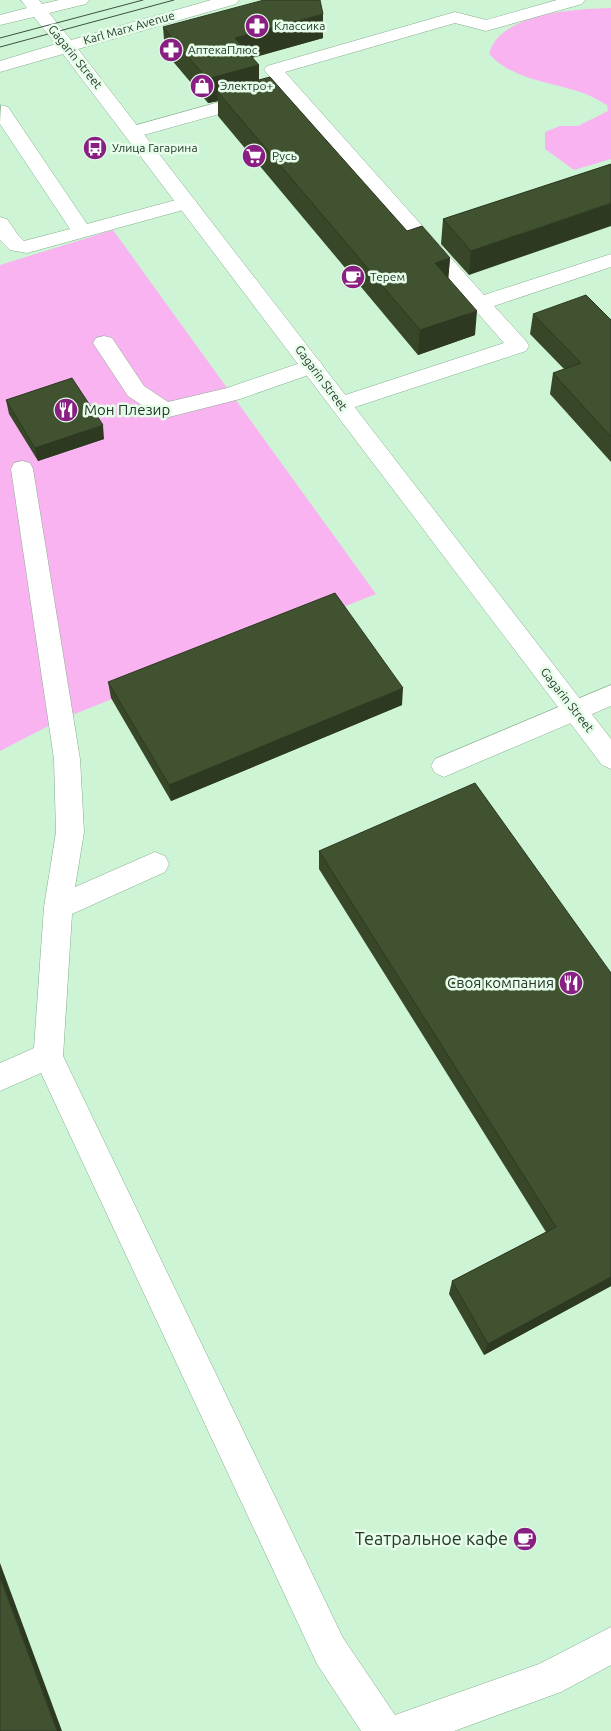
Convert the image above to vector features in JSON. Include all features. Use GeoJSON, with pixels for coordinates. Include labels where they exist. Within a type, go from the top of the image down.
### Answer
{"type":"FeatureCollection","features":[{"type":"Feature","properties":{"kind":"main road"},"geometry":{"type":"LineString","coordinates":[[0,20],[33,5],[80,0]]}},
{"type":"Feature","properties":{"kind":"main road","name":"Karl Marx Avenue"},"geometry":{"type":"LineString","coordinates":[[0,68],[230,0]]}},
{"type":"Feature","properties":{"kind":"main road"},"geometry":{"type":"LineString","coordinates":[[341,404],[518,346],[482,303],[434,236],[273,70],[455,17],[486,26],[576,0]]}},
{"type":"Feature","properties":{"kind":"main road","name":"Gagarin Street"},"geometry":{"type":"LineString","coordinates":[[33,5],[187,202],[611,758]]}},
{"type":"Feature","properties":{"kind":"main road"},"geometry":{"type":"LineString","coordinates":[[133,132],[290,88]]}},
{"type":"Feature","properties":{"kind":"main road"},"geometry":{"type":"LineString","coordinates":[[1,111],[83,233]]}},
{"type":"Feature","properties":{"kind":"main road"},"geometry":{"type":"LineString","coordinates":[[0,223],[15,245],[20,248],[83,233],[187,202]]}},
{"type":"Feature","properties":{"kind":"main road"},"geometry":{"type":"LineString","coordinates":[[482,303],[611,260]]}},
{"type":"Feature","properties":{"kind":"main road"},"geometry":{"type":"LineString","coordinates":[[104,343],[136,391],[165,410],[232,394],[312,366]]}},
{"type":"Feature","properties":{"kind":"main road"},"geometry":{"type":"LineString","coordinates":[[22,469],[67,758],[70,832],[58,907],[48,1056],[330,1651],[383,1731]]}},
{"type":"Feature","properties":{"kind":"main road"},"geometry":{"type":"LineString","coordinates":[[444,766],[611,695]]}},
{"type":"Feature","properties":{"kind":"main road"},"geometry":{"type":"LineString","coordinates":[[58,907],[155,864]]}},
{"type":"Feature","properties":{"kind":"main road"},"geometry":{"type":"LineString","coordinates":[[0,1077],[48,1056]]}},
{"type":"Feature","properties":{"kind":"main road"},"geometry":{"type":"LineString","coordinates":[[402,1731],[548,1679],[611,1645]]}},
{"type":"Feature","properties":{"kind":"shaded area"},"geometry":{"type":"Polygon","coordinates":[[[611,8],[611,159],[574,170],[545,149],[545,132],[560,126],[578,126],[608,111],[607,105],[586,94],[534,80],[510,70],[489,54],[496,40],[507,30],[523,22],[560,12],[611,8]]]}},
{"type":"Feature","properties":{"kind":"shaded area"},"geometry":{"type":"Polygon","coordinates":[[[113,230],[376,594],[62,719],[0,751],[0,265],[113,230]]]}},
{"type":"Feature","properties":{"kind":"building"},"geometry":{"type":"Polygon","coordinates":[[[264,0],[320,0],[323,14],[235,38],[259,65],[207,79],[163,27],[264,0]]]}},
{"type":"Feature","properties":{"kind":"building"},"geometry":{"type":"Polygon","coordinates":[[[270,77],[407,231],[422,226],[450,258],[435,263],[477,311],[420,330],[217,91],[270,77]]]}},
{"type":"Feature","properties":{"kind":"building"},"geometry":{"type":"Polygon","coordinates":[[[611,164],[611,203],[471,251],[443,219],[611,164]]]}},
{"type":"Feature","properties":{"kind":"building"},"geometry":{"type":"Polygon","coordinates":[[[586,295],[611,320],[611,437],[553,373],[581,363],[533,314],[586,295]]]}},
{"type":"Feature","properties":{"kind":"building"},"geometry":{"type":"Polygon","coordinates":[[[72,378],[103,425],[35,448],[6,400],[72,378]]]}},
{"type":"Feature","properties":{"kind":"building"},"geometry":{"type":"Polygon","coordinates":[[[335,593],[403,688],[169,785],[108,682],[335,593]]]}},
{"type":"Feature","properties":{"kind":"building"},"geometry":{"type":"Polygon","coordinates":[[[475,783],[611,973],[611,1277],[488,1344],[452,1281],[556,1227],[319,851],[475,783]]]}},
{"type":"Feature","properties":{"kind":"building"},"geometry":{"type":"Polygon","coordinates":[[[0,1577],[57,1731],[0,1731],[0,1577]]]}},
{"type":"Feature","properties":{"kind":"tram line"},"geometry":{"type":"LineString","coordinates":[[0,38],[143,0]]}},
{"type":"Feature","properties":{"kind":"tram line"},"geometry":{"type":"LineString","coordinates":[[0,47],[174,0]]}},
{"type":"Feature","properties":{"kind":"place","name":"Классика"},"geometry":{"type":"Point","coordinates":[257,26]}},
{"type":"Feature","properties":{"kind":"place","name":"АптекаПлюс"},"geometry":{"type":"Point","coordinates":[171,50]}},
{"type":"Feature","properties":{"kind":"place","name":"Электро+"},"geometry":{"type":"Point","coordinates":[202,86]}},
{"type":"Feature","properties":{"kind":"place","name":"Улица Гагарина"},"geometry":{"type":"Point","coordinates":[95,148]}},
{"type":"Feature","properties":{"kind":"place","name":"Русь"},"geometry":{"type":"Point","coordinates":[254,156]}},
{"type":"Feature","properties":{"kind":"place","name":"Терем"},"geometry":{"type":"Point","coordinates":[353,277]}},
{"type":"Feature","properties":{"kind":"place","name":"Мон Плезир"},"geometry":{"type":"Point","coordinates":[66,410]}},
{"type":"Feature","properties":{"kind":"place","name":"Своя компания"},"geometry":{"type":"Point","coordinates":[571,983]}},
{"type":"Feature","properties":{"kind":"place","name":"Театральное кафе"},"geometry":{"type":"Point","coordinates":[525,1539]}}]}
